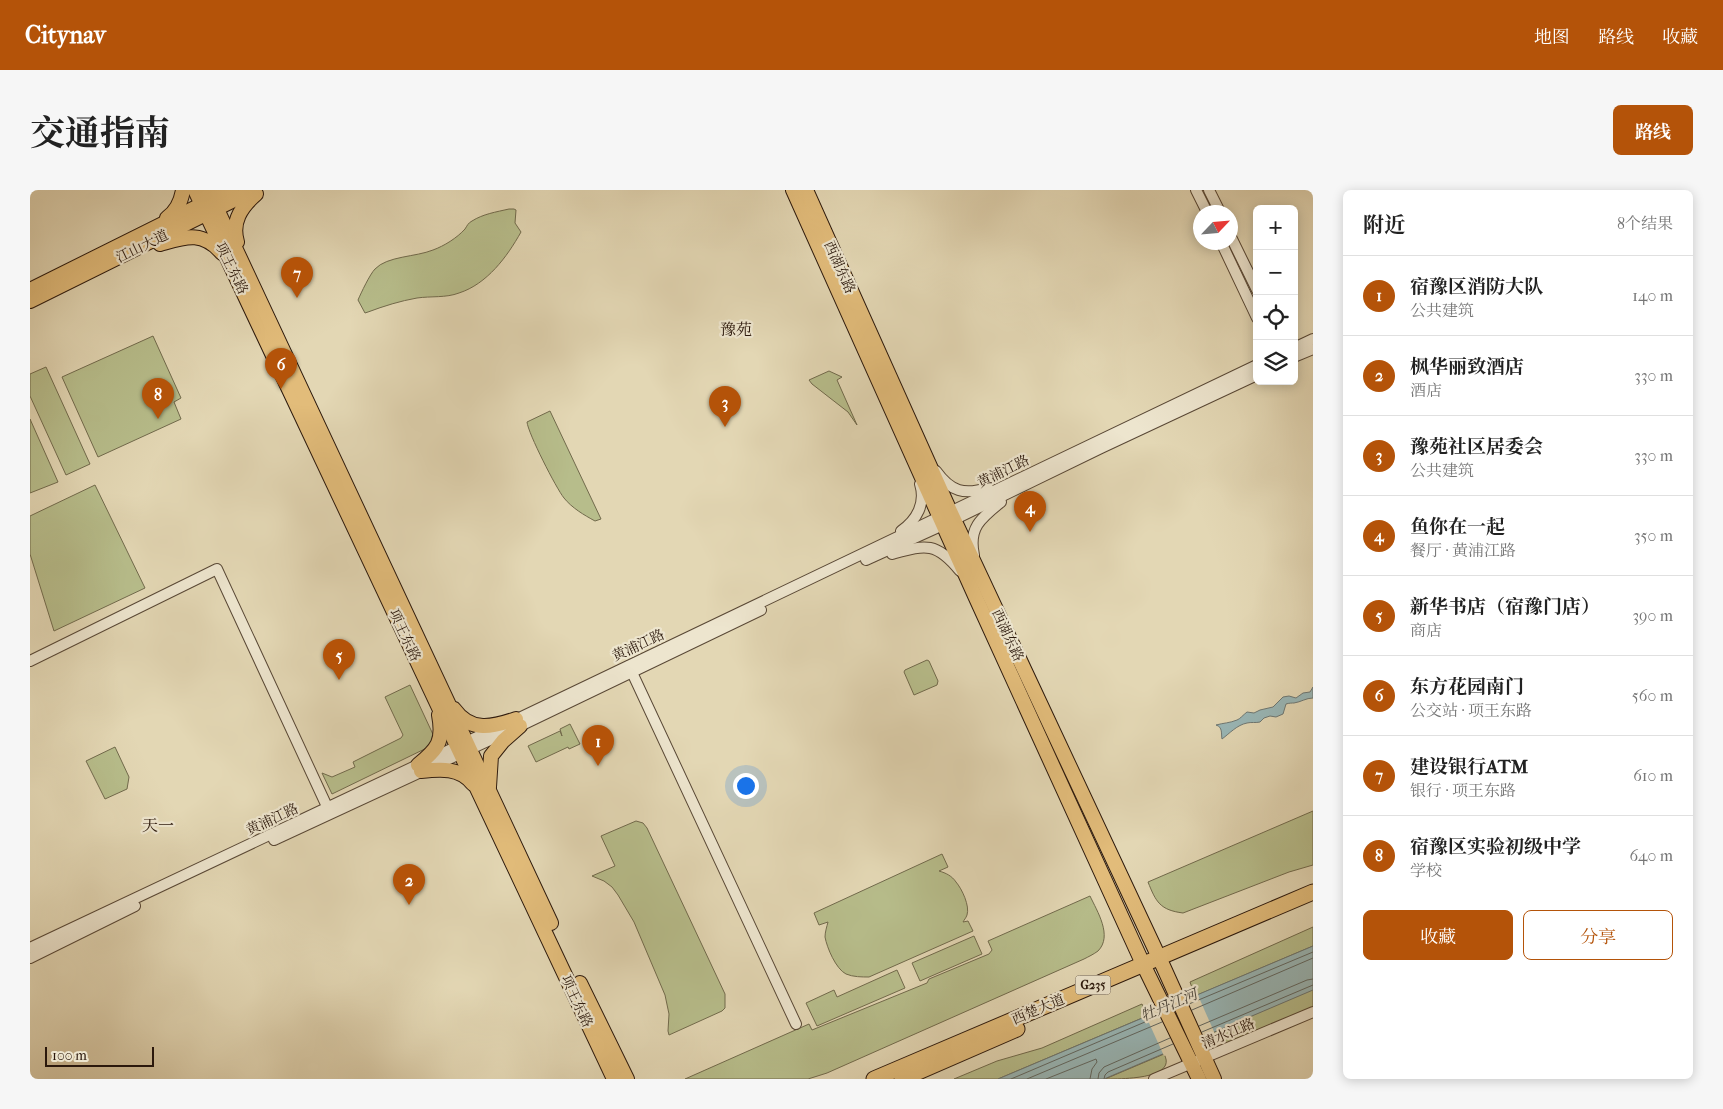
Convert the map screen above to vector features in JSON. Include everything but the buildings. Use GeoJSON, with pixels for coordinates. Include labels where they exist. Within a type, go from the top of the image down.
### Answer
{"type":"FeatureCollection","features":[{"type":"Feature","properties":{"kind":"highway","name":"西楚大道"},"geometry":{"type":"LineString","coordinates":[[902,1079],[1313,892]]}},
{"type":"Feature","properties":{"kind":"highway","name":"西楚大道"},"geometry":{"type":"LineString","coordinates":[[1161,961],[1313,902]]}},
{"type":"Feature","properties":{"kind":"highway","name":"西楚大道"},"geometry":{"type":"LineString","coordinates":[[874,1079],[1146,968]]}},
{"type":"Feature","properties":{"kind":"main road"},"geometry":{"type":"LineString","coordinates":[[125,249],[170,217],[181,201],[183,190]]}},
{"type":"Feature","properties":{"kind":"main road","name":"项王东路"},"geometry":{"type":"LineString","coordinates":[[195,190],[209,203],[484,792],[614,1079]]}},
{"type":"Feature","properties":{"kind":"main road","name":"江山大道"},"geometry":{"type":"LineString","coordinates":[[31,296],[125,249],[231,190]]}},
{"type":"Feature","properties":{"kind":"main road","name":"江山大道"},"geometry":{"type":"LineString","coordinates":[[209,203],[254,190]]}},
{"type":"Feature","properties":{"kind":"main road"},"geometry":{"type":"LineString","coordinates":[[241,274],[235,226],[238,214],[243,206],[262,190]]}},
{"type":"Feature","properties":{"kind":"main road","name":"西湖东路"},"geometry":{"type":"LineString","coordinates":[[793,190],[908,431]]}},
{"type":"Feature","properties":{"kind":"main road","name":"西湖东路"},"geometry":{"type":"LineString","coordinates":[[806,190],[908,431],[1146,968],[1160,997],[1196,1055],[1214,1079]]}},
{"type":"Feature","properties":{"kind":"main road"},"geometry":{"type":"LineString","coordinates":[[125,249],[196,237],[205,239],[215,245],[241,274]]}},
{"type":"Feature","properties":{"kind":"main road","name":"西湖东路"},"geometry":{"type":"LineString","coordinates":[[982,595],[1161,961],[1174,991],[1196,1055],[1199,1079]]}},
{"type":"Feature","properties":{"kind":"main road"},"geometry":{"type":"LineString","coordinates":[[441,700],[456,713],[476,725],[486,727],[518,723]]}},
{"type":"Feature","properties":{"kind":"main road"},"geometry":{"type":"LineString","coordinates":[[420,768],[435,751],[440,742],[441,700]]}},
{"type":"Feature","properties":{"kind":"main road"},"geometry":{"type":"LineString","coordinates":[[420,768],[452,770],[484,792],[491,756],[518,723]]}},
{"type":"Feature","properties":{"kind":"main road","name":"项王东路"},"geometry":{"type":"LineString","coordinates":[[484,792],[627,1079]]}},
{"type":"Feature","properties":{"kind":"street"},"geometry":{"type":"LineString","coordinates":[[1196,190],[1204,205]]}},
{"type":"Feature","properties":{"kind":"street"},"geometry":{"type":"LineString","coordinates":[[1209,190],[1216,205]]}},
{"type":"Feature","properties":{"kind":"street"},"geometry":{"type":"LineString","coordinates":[[1225,250],[1253,310]]}},
{"type":"Feature","properties":{"kind":"street"},"geometry":{"type":"LineString","coordinates":[[1237,250],[1253,282]]}},
{"type":"Feature","properties":{"kind":"street"},"geometry":{"type":"LineString","coordinates":[[1298,346],[1313,339]]}},
{"type":"Feature","properties":{"kind":"street"},"geometry":{"type":"LineString","coordinates":[[1298,355],[1313,348]]}},
{"type":"Feature","properties":{"kind":"street","name":"黄浦江路"},"geometry":{"type":"LineString","coordinates":[[30,958],[329,811],[947,518],[1253,367]]}},
{"type":"Feature","properties":{"kind":"street","name":"黄浦江路"},"geometry":{"type":"LineString","coordinates":[[1015,485],[1253,377]]}},
{"type":"Feature","properties":{"kind":"street"},"geometry":{"type":"LineString","coordinates":[[908,431],[949,486],[964,492],[1015,485]]}},
{"type":"Feature","properties":{"kind":"street"},"geometry":{"type":"LineString","coordinates":[[863,558],[908,526],[918,514],[922,495],[908,431]]}},
{"type":"Feature","properties":{"kind":"street"},"geometry":{"type":"LineString","coordinates":[[982,595],[973,554],[972,540],[975,527],[984,515],[1015,485]]}},
{"type":"Feature","properties":{"kind":"street"},"geometry":{"type":"LineString","coordinates":[[863,558],[924,546],[937,550],[947,556],[982,595]]}},
{"type":"Feature","properties":{"kind":"street"},"geometry":{"type":"LineString","coordinates":[[30,661],[217,569],[329,811]]}},
{"type":"Feature","properties":{"kind":"street"},"geometry":{"type":"LineString","coordinates":[[630,668],[796,1024]]}},
{"type":"Feature","properties":{"kind":"street","name":"黄浦江路"},"geometry":{"type":"LineString","coordinates":[[30,948],[329,811]]}},
{"type":"Feature","properties":{"kind":"street","name":"清水江路"},"geometry":{"type":"LineString","coordinates":[[1154,1079],[1196,1055],[1313,1012]]}},
{"type":"Feature","properties":{"kind":"green space"},"geometry":{"type":"Polygon","coordinates":[[[509,209],[516,210],[515,223],[521,232],[503,260],[479,283],[454,295],[411,299],[365,313],[358,300],[371,275],[380,265],[394,259],[437,248],[454,239],[476,219],[490,213],[509,209]]]}},
{"type":"Feature","properties":{"kind":"green space"},"geometry":{"type":"Polygon","coordinates":[[[153,336],[181,398],[174,402],[181,419],[98,457],[62,377],[153,336]]]}},
{"type":"Feature","properties":{"kind":"green space"},"geometry":{"type":"Polygon","coordinates":[[[46,367],[90,464],[66,475],[30,396],[30,374],[46,367]]]}},
{"type":"Feature","properties":{"kind":"green space"},"geometry":{"type":"Polygon","coordinates":[[[829,371],[842,377],[837,380],[857,425],[848,412],[809,380],[829,371]]]}},
{"type":"Feature","properties":{"kind":"green space"},"geometry":{"type":"Polygon","coordinates":[[[550,411],[601,519],[595,521],[567,502],[537,448],[527,422],[550,411]]]}},
{"type":"Feature","properties":{"kind":"green space"},"geometry":{"type":"Polygon","coordinates":[[[30,419],[58,482],[30,493],[30,419]]]}},
{"type":"Feature","properties":{"kind":"green space"},"geometry":{"type":"Polygon","coordinates":[[[95,485],[145,588],[54,631],[30,554],[30,516],[95,485]]]}},
{"type":"Feature","properties":{"kind":"green space"},"geometry":{"type":"Polygon","coordinates":[[[927,660],[938,681],[937,685],[914,695],[904,672],[927,660]]]}},
{"type":"Feature","properties":{"kind":"green space"},"geometry":{"type":"Polygon","coordinates":[[[410,685],[437,743],[332,794],[322,773],[332,777],[355,767],[353,762],[401,738],[403,735],[385,697],[410,685]]]}},
{"type":"Feature","properties":{"kind":"green space"},"geometry":{"type":"Polygon","coordinates":[[[570,724],[580,744],[569,749],[568,747],[536,762],[528,746],[560,731],[562,736],[560,729],[570,724]]]}},
{"type":"Feature","properties":{"kind":"green space"},"geometry":{"type":"Polygon","coordinates":[[[115,747],[129,777],[127,789],[105,799],[86,761],[115,747]]]}},
{"type":"Feature","properties":{"kind":"green space"},"geometry":{"type":"Polygon","coordinates":[[[1313,811],[1313,865],[1289,872],[1183,913],[1164,907],[1154,895],[1148,882],[1313,811]]]}},
{"type":"Feature","properties":{"kind":"green space"},"geometry":{"type":"Polygon","coordinates":[[[636,821],[643,823],[647,828],[725,994],[725,1008],[722,1011],[669,1035],[669,1014],[665,995],[634,922],[612,887],[592,876],[615,866],[601,836],[636,821]]]}},
{"type":"Feature","properties":{"kind":"green space"},"geometry":{"type":"Polygon","coordinates":[[[942,854],[948,867],[939,871],[951,876],[961,889],[968,911],[963,922],[968,921],[973,931],[869,977],[852,976],[842,971],[832,958],[826,942],[825,935],[828,922],[819,925],[814,913],[942,854]]]}},
{"type":"Feature","properties":{"kind":"green space"},"geometry":{"type":"Polygon","coordinates":[[[1090,896],[1100,916],[1104,938],[1098,951],[1084,959],[827,1073],[808,1079],[685,1079],[809,1024],[812,1030],[927,983],[929,979],[989,954],[992,950],[988,941],[1090,896]]]}},
{"type":"Feature","properties":{"kind":"green space"},"geometry":{"type":"Polygon","coordinates":[[[1313,927],[1313,946],[1195,996],[1190,982],[1313,927]]]}},
{"type":"Feature","properties":{"kind":"green space"},"geometry":{"type":"Polygon","coordinates":[[[974,936],[982,954],[920,981],[912,963],[974,936]]]}},
{"type":"Feature","properties":{"kind":"green space"},"geometry":{"type":"Polygon","coordinates":[[[897,970],[905,988],[817,1026],[806,1003],[834,990],[837,997],[897,970]]]}},
{"type":"Feature","properties":{"kind":"green space"},"geometry":{"type":"Polygon","coordinates":[[[1313,989],[1313,1010],[1228,1044],[1218,1040],[1214,1032],[1313,989]]]}},
{"type":"Feature","properties":{"kind":"green space"},"geometry":{"type":"Polygon","coordinates":[[[1142,1004],[1147,1016],[998,1079],[954,1079],[997,1061],[1042,1048],[1142,1004]]]}},
{"type":"Feature","properties":{"kind":"green space"},"geometry":{"type":"Polygon","coordinates":[[[1164,1054],[1166,1062],[1163,1068],[1156,1073],[1135,1078],[1105,1079],[1164,1054]]]}},
{"type":"Feature","properties":{"kind":"water"},"geometry":{"type":"Polygon","coordinates":[[[1313,687],[1313,698],[1286,704],[1283,714],[1264,718],[1260,722],[1243,724],[1222,739],[1221,729],[1216,725],[1237,720],[1247,712],[1254,713],[1273,707],[1283,697],[1296,698],[1303,693],[1310,692],[1313,687]]]}},
{"type":"Feature","properties":{"kind":"water"},"geometry":{"type":"Polygon","coordinates":[[[1313,946],[1313,990],[1104,1079],[998,1079],[1313,946]]]}},
{"type":"Feature","properties":{"kind":"pier"},"geometry":{"type":"Polygon","coordinates":[[[1197,993],[1215,1034],[1164,1056],[1145,1014],[1197,993]]]}},
{"type":"Feature","properties":{"kind":"place","name":"建设银行ATM"},"geometry":{"type":"Point","coordinates":[297,298]}},
{"type":"Feature","properties":{"kind":"place","name":"东方花园南门"},"geometry":{"type":"Point","coordinates":[281,389]}},
{"type":"Feature","properties":{"kind":"place","name":"宿豫区实验初级中学"},"geometry":{"type":"Point","coordinates":[158,419]}},
{"type":"Feature","properties":{"kind":"place","name":"豫苑社区居委会"},"geometry":{"type":"Point","coordinates":[725,427]}},
{"type":"Feature","properties":{"kind":"place","name":"鱼你在一起"},"geometry":{"type":"Point","coordinates":[1030,532]}},
{"type":"Feature","properties":{"kind":"place","name":"新华书店（宿豫门店）"},"geometry":{"type":"Point","coordinates":[339,680]}},
{"type":"Feature","properties":{"kind":"place","name":"宿豫区消防大队"},"geometry":{"type":"Point","coordinates":[598,766]}},
{"type":"Feature","properties":{"kind":"place","name":"枫华丽致酒店"},"geometry":{"type":"Point","coordinates":[409,905]}},
{"type":"Feature","properties":{"kind":"district","name":"豫苑"},"geometry":{"type":"Point","coordinates":[736,329]}},
{"type":"Feature","properties":{"kind":"district","name":"天一"},"geometry":{"type":"Point","coordinates":[158,825]}},
{"type":"Feature","properties":{"kind":"water label","name":"牡丹江河"},"geometry":{"type":"Point","coordinates":[1169,1005]}}]}
